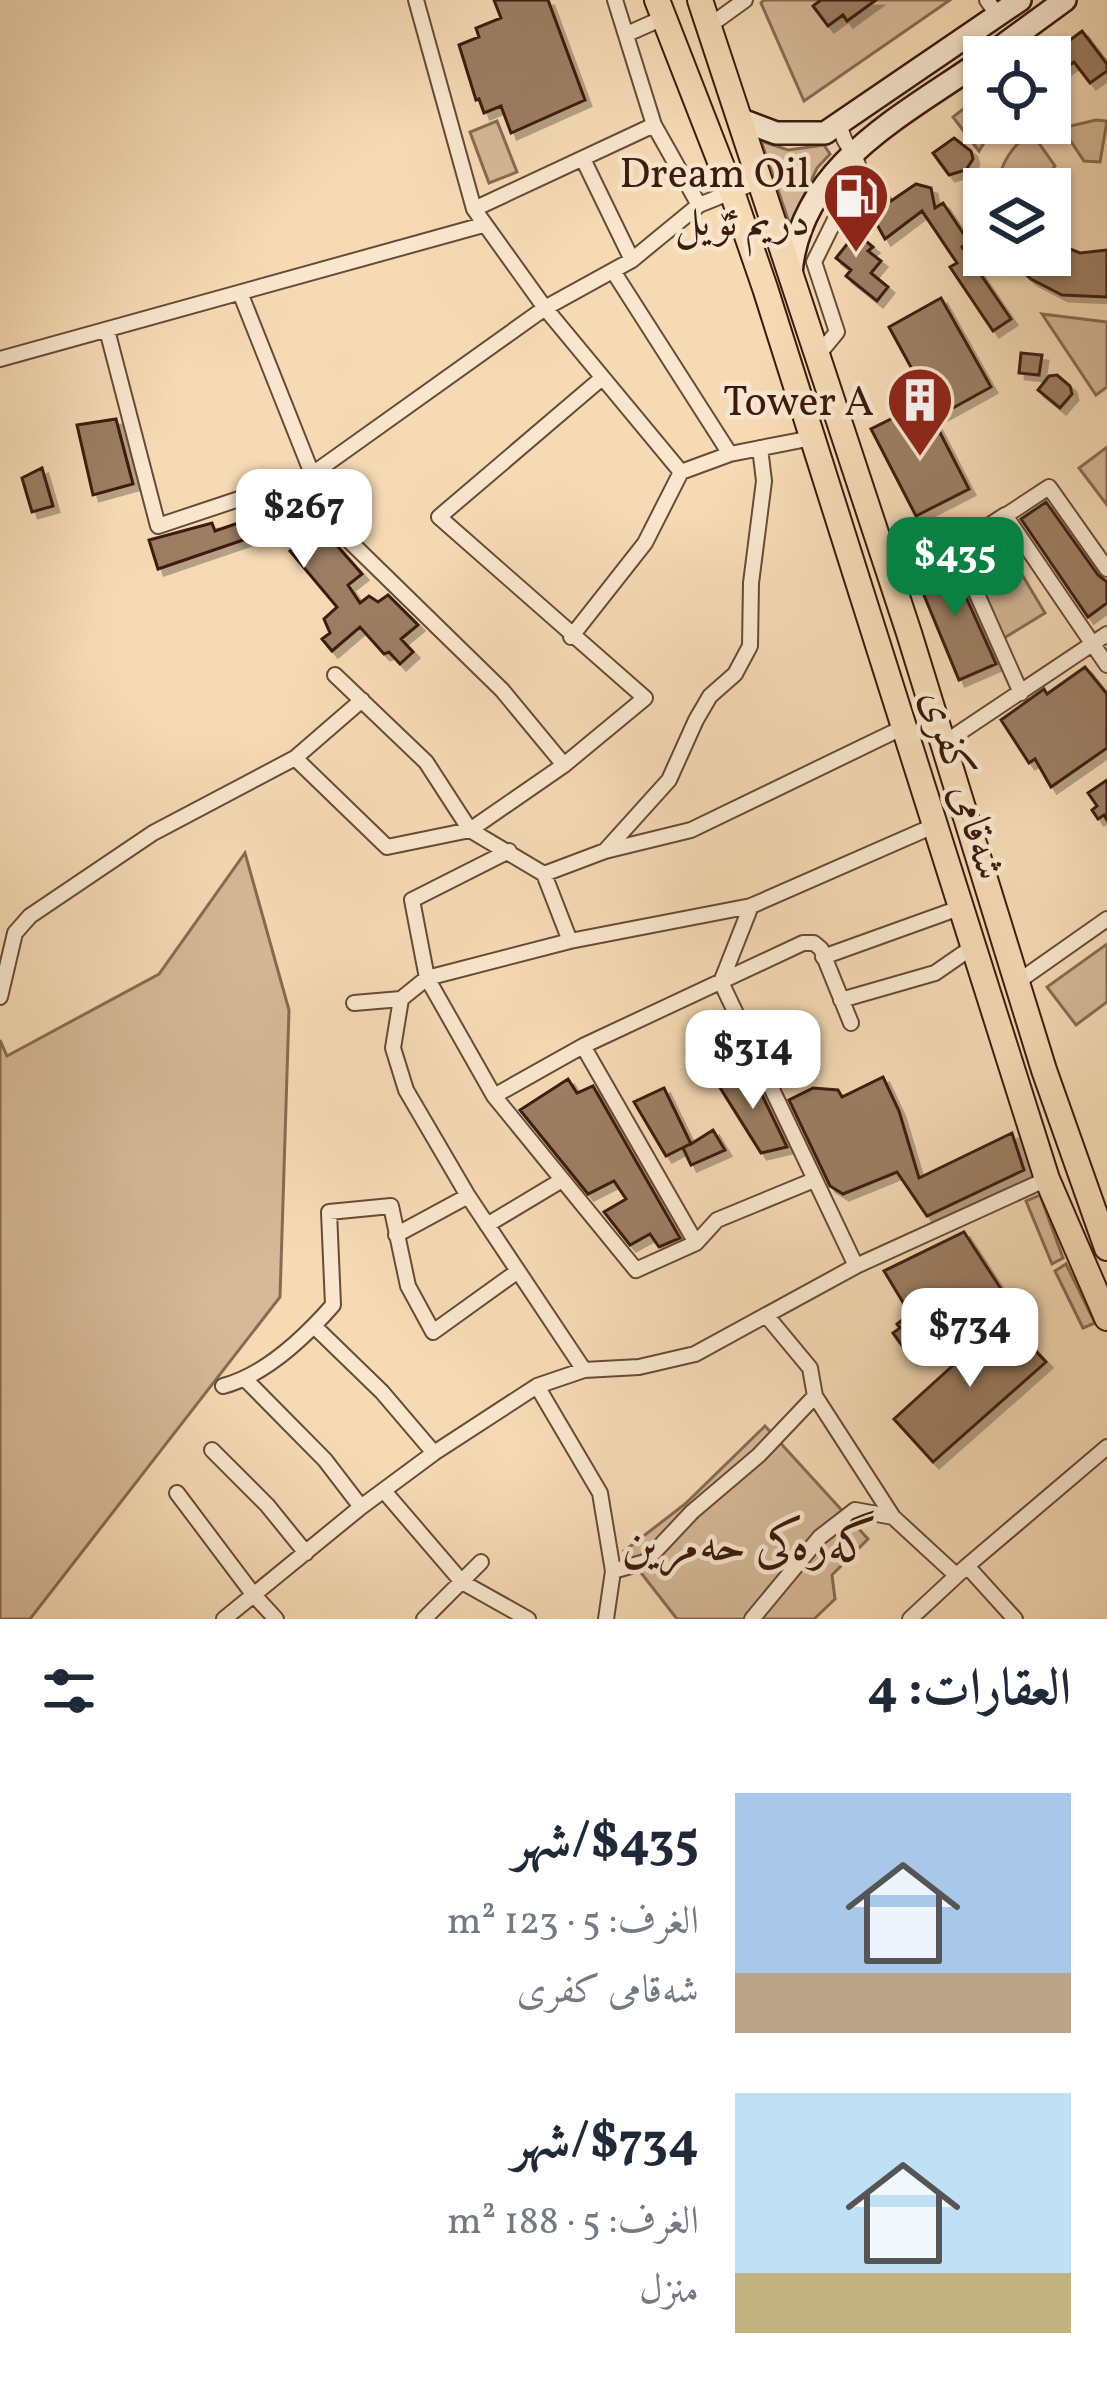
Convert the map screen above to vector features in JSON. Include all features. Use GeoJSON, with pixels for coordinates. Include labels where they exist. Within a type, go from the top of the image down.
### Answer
{"type":"FeatureCollection","features":[{"type":"Feature","properties":{"kind":"highway","name":"شەقامی کفری"},"geometry":{"type":"LineString","coordinates":[[700,0],[944,743],[1016,983],[1107,1248]]}},
{"type":"Feature","properties":{"kind":"highway","name":"شەقامی کفری"},"geometry":{"type":"LineString","coordinates":[[660,9],[733,194],[938,824],[1047,1179],[1107,1318]]}},
{"type":"Feature","properties":{"kind":"main road"},"geometry":{"type":"LineString","coordinates":[[739,119],[792,135],[825,133],[993,8],[1020,0]]}},
{"type":"Feature","properties":{"kind":"main road"},"geometry":{"type":"LineString","coordinates":[[1015,36],[1065,0]]}},
{"type":"Feature","properties":{"kind":"main road"},"geometry":{"type":"LineString","coordinates":[[791,274],[793,249],[808,208],[830,174],[853,152],[963,74]]}},
{"type":"Feature","properties":{"kind":"street"},"geometry":{"type":"LineString","coordinates":[[416,0],[474,209],[545,308],[681,472]]}},
{"type":"Feature","properties":{"kind":"street"},"geometry":{"type":"LineString","coordinates":[[615,0],[654,125],[699,206]]}},
{"type":"Feature","properties":{"kind":"street"},"geometry":{"type":"LineString","coordinates":[[709,26],[745,0]]}},
{"type":"Feature","properties":{"kind":"street"},"geometry":{"type":"LineString","coordinates":[[626,34],[660,9]]}},
{"type":"Feature","properties":{"kind":"street"},"geometry":{"type":"LineString","coordinates":[[474,209],[654,125]]}},
{"type":"Feature","properties":{"kind":"street"},"geometry":{"type":"LineString","coordinates":[[818,355],[837,332],[814,262],[858,176],[858,161],[843,139],[841,125]]}},
{"type":"Feature","properties":{"kind":"street"},"geometry":{"type":"LineString","coordinates":[[583,159],[632,260]]}},
{"type":"Feature","properties":{"kind":"street"},"geometry":{"type":"LineString","coordinates":[[107,330],[158,526],[311,475],[545,308],[632,260],[699,206],[760,181]]}},
{"type":"Feature","properties":{"kind":"street"},"geometry":{"type":"LineString","coordinates":[[0,358],[483,225]]}},
{"type":"Feature","properties":{"kind":"street"},"geometry":{"type":"LineString","coordinates":[[613,271],[730,454]]}},
{"type":"Feature","properties":{"kind":"street"},"geometry":{"type":"LineString","coordinates":[[241,295],[332,524],[502,690],[564,766]]}},
{"type":"Feature","properties":{"kind":"street"},"geometry":{"type":"LineString","coordinates":[[295,758],[387,847],[470,830],[564,766],[645,698],[439,517],[602,378]]}},
{"type":"Feature","properties":{"kind":"street"},"geometry":{"type":"LineString","coordinates":[[572,637],[645,543],[681,472],[730,454],[812,438]]}},
{"type":"Feature","properties":{"kind":"street"},"geometry":{"type":"LineString","coordinates":[[604,851],[669,780],[695,720],[710,696],[735,674],[750,646],[751,583],[764,481],[760,448]]}},
{"type":"Feature","properties":{"kind":"street"},"geometry":{"type":"LineString","coordinates":[[1022,693],[956,547],[1049,487],[1107,569]]}},
{"type":"Feature","properties":{"kind":"street"},"geometry":{"type":"LineString","coordinates":[[1005,516],[1107,665]]}},
{"type":"Feature","properties":{"kind":"street"},"geometry":{"type":"LineString","coordinates":[[944,743],[1107,634]]}},
{"type":"Feature","properties":{"kind":"street"},"geometry":{"type":"LineString","coordinates":[[335,675],[426,762],[470,830],[544,874],[571,941]]}},
{"type":"Feature","properties":{"kind":"street"},"geometry":{"type":"LineString","coordinates":[[0,997],[15,933],[30,916],[153,833],[295,758],[362,700]]}},
{"type":"Feature","properties":{"kind":"street"},"geometry":{"type":"LineString","coordinates":[[544,874],[604,851],[692,830],[906,726]]}},
{"type":"Feature","properties":{"kind":"street"},"geometry":{"type":"LineString","coordinates":[[354,1003],[401,999],[427,979],[571,941],[751,906],[938,824]]}},
{"type":"Feature","properties":{"kind":"street"},"geometry":{"type":"LineString","coordinates":[[509,851],[412,900],[427,979],[494,1096],[636,1270],[696,1243],[717,1220],[814,1180]]}},
{"type":"Feature","properties":{"kind":"street"},"geometry":{"type":"LineString","coordinates":[[751,906],[721,982],[856,1266]]}},
{"type":"Feature","properties":{"kind":"street"},"geometry":{"type":"LineString","coordinates":[[823,957],[962,907]]}},
{"type":"Feature","properties":{"kind":"street"},"geometry":{"type":"LineString","coordinates":[[1016,983],[1107,919]]}},
{"type":"Feature","properties":{"kind":"street"},"geometry":{"type":"LineString","coordinates":[[494,1096],[583,1046],[803,943],[814,943],[823,957],[850,1023]]}},
{"type":"Feature","properties":{"kind":"street"},"geometry":{"type":"LineString","coordinates":[[841,1000],[935,973],[974,946]]}},
{"type":"Feature","properties":{"kind":"street"},"geometry":{"type":"LineString","coordinates":[[401,999],[394,1048],[406,1090],[468,1196],[584,1370]]}},
{"type":"Feature","properties":{"kind":"street"},"geometry":{"type":"LineString","coordinates":[[583,1046],[696,1243]]}},
{"type":"Feature","properties":{"kind":"street"},"geometry":{"type":"LineString","coordinates":[[224,1619],[361,1507],[537,1386],[584,1370],[639,1367],[695,1354],[856,1266],[1047,1179]]}},
{"type":"Feature","properties":{"kind":"street"},"geometry":{"type":"LineString","coordinates":[[487,1225],[562,1180]]}},
{"type":"Feature","properties":{"kind":"street"},"geometry":{"type":"LineString","coordinates":[[396,1235],[468,1196]]}},
{"type":"Feature","properties":{"kind":"street"},"geometry":{"type":"LineString","coordinates":[[223,1386],[246,1380],[333,1305],[329,1212],[391,1206],[408,1286],[433,1332],[518,1271]]}},
{"type":"Feature","properties":{"kind":"street"},"geometry":{"type":"LineString","coordinates":[[766,1315],[810,1368],[815,1396],[893,1517],[1015,1619]]}},
{"type":"Feature","properties":{"kind":"street"},"geometry":{"type":"LineString","coordinates":[[314,1326],[434,1453]]}},
{"type":"Feature","properties":{"kind":"street"},"geometry":{"type":"LineString","coordinates":[[246,1380],[325,1460],[361,1507]]}},
{"type":"Feature","properties":{"kind":"street"},"geometry":{"type":"LineString","coordinates":[[537,1386],[600,1493],[613,1571],[606,1619]]}},
{"type":"Feature","properties":{"kind":"street"},"geometry":{"type":"LineString","coordinates":[[613,1571],[645,1562],[815,1396]]}},
{"type":"Feature","properties":{"kind":"street"},"geometry":{"type":"LineString","coordinates":[[910,1619],[1107,1448]]}},
{"type":"Feature","properties":{"kind":"street"},"geometry":{"type":"LineString","coordinates":[[212,1450],[306,1553]]}},
{"type":"Feature","properties":{"kind":"street"},"geometry":{"type":"LineString","coordinates":[[384,1491],[462,1582],[528,1619]]}},
{"type":"Feature","properties":{"kind":"street"},"geometry":{"type":"LineString","coordinates":[[177,1493],[276,1619]]}},
{"type":"Feature","properties":{"kind":"street"},"geometry":{"type":"LineString","coordinates":[[752,1619],[820,1537],[855,1510],[893,1517]]}},
{"type":"Feature","properties":{"kind":"street"},"geometry":{"type":"LineString","coordinates":[[424,1619],[481,1562]]}},
{"type":"Feature","properties":{"kind":"shaded area"},"geometry":{"type":"Polygon","coordinates":[[[950,0],[804,101],[761,3],[950,0]]]}},
{"type":"Feature","properties":{"kind":"shaded area"},"geometry":{"type":"Polygon","coordinates":[[[963,109],[963,130],[953,117],[963,109]]]}},
{"type":"Feature","properties":{"kind":"shaded area"},"geometry":{"type":"Polygon","coordinates":[[[497,121],[517,172],[489,183],[470,132],[497,121]]]}},
{"type":"Feature","properties":{"kind":"shaded area"},"geometry":{"type":"Polygon","coordinates":[[[1107,121],[1100,162],[1084,161],[1071,142],[1071,126],[1107,121]]]}},
{"type":"Feature","properties":{"kind":"shaded area"},"geometry":{"type":"Polygon","coordinates":[[[761,141],[788,150],[824,145],[830,154],[817,168],[790,225],[761,141]]]}},
{"type":"Feature","properties":{"kind":"shaded area"},"geometry":{"type":"Polygon","coordinates":[[[1018,144],[1039,144],[1055,166],[1003,168],[1018,144]]]}},
{"type":"Feature","properties":{"kind":"shaded area"},"geometry":{"type":"Polygon","coordinates":[[[1042,314],[1107,322],[1107,387],[1096,395],[1042,314]]]}},
{"type":"Feature","properties":{"kind":"shaded area"},"geometry":{"type":"Polygon","coordinates":[[[1107,447],[1107,505],[1079,468],[1107,447]]]}},
{"type":"Feature","properties":{"kind":"shaded area"},"geometry":{"type":"Polygon","coordinates":[[[1000,538],[1045,613],[1004,638],[968,558],[1000,538]]]}},
{"type":"Feature","properties":{"kind":"shaded area"},"geometry":{"type":"Polygon","coordinates":[[[245,853],[289,1010],[280,1297],[30,1619],[0,1619],[0,1040],[7,1056],[159,974],[245,853]]]}},
{"type":"Feature","properties":{"kind":"shaded area"},"geometry":{"type":"Polygon","coordinates":[[[1107,944],[1107,1002],[1076,1025],[1047,987],[1107,944]]]}},
{"type":"Feature","properties":{"kind":"shaded area"},"geometry":{"type":"Polygon","coordinates":[[[1040,1195],[1063,1258],[1052,1264],[1026,1201],[1040,1195]]]}},
{"type":"Feature","properties":{"kind":"shaded area"},"geometry":{"type":"Polygon","coordinates":[[[1066,1264],[1095,1323],[1083,1328],[1055,1271],[1066,1264]]]}},
{"type":"Feature","properties":{"kind":"shaded area"},"geometry":{"type":"Polygon","coordinates":[[[1027,1297],[1035,1325],[1026,1341],[1005,1318],[1027,1297]]]}},
{"type":"Feature","properties":{"kind":"shaded area"},"geometry":{"type":"Polygon","coordinates":[[[765,1426],[868,1539],[832,1575],[835,1599],[814,1619],[677,1619],[624,1551],[685,1504],[765,1426]]]}},
{"type":"Feature","properties":{"kind":"building"},"geometry":{"type":"Polygon","coordinates":[[[494,0],[548,0],[585,100],[511,133],[501,106],[484,113],[459,45],[479,37],[476,28],[501,18],[494,0]]]}},
{"type":"Feature","properties":{"kind":"building"},"geometry":{"type":"Polygon","coordinates":[[[821,0],[876,0],[847,21],[843,15],[828,26],[813,6],[821,0]]]}},
{"type":"Feature","properties":{"kind":"building"},"geometry":{"type":"Polygon","coordinates":[[[1082,31],[1107,64],[1107,71],[1090,83],[1074,62],[1071,64],[1071,39],[1082,31]]]}},
{"type":"Feature","properties":{"kind":"building"},"geometry":{"type":"Polygon","coordinates":[[[954,138],[971,151],[973,159],[963,171],[949,175],[933,153],[954,138]]]}},
{"type":"Feature","properties":{"kind":"building"},"geometry":{"type":"Polygon","coordinates":[[[916,184],[931,188],[935,208],[943,203],[963,233],[963,276],[982,276],[1011,319],[993,331],[950,267],[957,263],[922,211],[885,239],[865,203],[883,190],[891,201],[916,184]]]}},
{"type":"Feature","properties":{"kind":"building"},"geometry":{"type":"Polygon","coordinates":[[[856,233],[881,261],[871,273],[888,287],[877,301],[846,276],[851,270],[836,258],[856,233]]]}},
{"type":"Feature","properties":{"kind":"building"},"geometry":{"type":"Polygon","coordinates":[[[1071,249],[1107,250],[1107,297],[1062,295],[1028,276],[1071,276],[1071,249]]]}},
{"type":"Feature","properties":{"kind":"building"},"geometry":{"type":"Polygon","coordinates":[[[941,298],[991,387],[933,419],[969,489],[916,516],[871,429],[929,400],[889,327],[941,298]]]}},
{"type":"Feature","properties":{"kind":"building"},"geometry":{"type":"Polygon","coordinates":[[[1021,353],[1042,355],[1039,375],[1019,373],[1021,353]]]}},
{"type":"Feature","properties":{"kind":"building"},"geometry":{"type":"Polygon","coordinates":[[[1057,375],[1072,394],[1060,408],[1038,390],[1049,376],[1057,375]]]}},
{"type":"Feature","properties":{"kind":"building"},"geometry":{"type":"Polygon","coordinates":[[[116,419],[133,484],[93,495],[77,425],[116,419]]]}},
{"type":"Feature","properties":{"kind":"building"},"geometry":{"type":"Polygon","coordinates":[[[42,468],[53,506],[32,512],[22,478],[42,468]]]}},
{"type":"Feature","properties":{"kind":"building"},"geometry":{"type":"Polygon","coordinates":[[[276,498],[278,502],[293,498],[298,509],[312,503],[324,531],[362,574],[348,585],[360,603],[369,596],[378,602],[388,595],[418,625],[401,639],[413,652],[400,664],[360,627],[332,651],[322,639],[330,633],[324,619],[337,607],[290,551],[299,544],[287,525],[158,569],[149,540],[212,523],[215,531],[250,519],[245,509],[276,498]]]}},
{"type":"Feature","properties":{"kind":"building"},"geometry":{"type":"Polygon","coordinates":[[[1046,502],[1107,582],[1107,603],[1088,617],[1021,519],[1046,502]]]}},
{"type":"Feature","properties":{"kind":"building"},"geometry":{"type":"Polygon","coordinates":[[[948,557],[996,664],[959,680],[914,571],[948,557]]]}},
{"type":"Feature","properties":{"kind":"building"},"geometry":{"type":"Polygon","coordinates":[[[1085,667],[1107,694],[1107,748],[1051,787],[1035,759],[1029,763],[1001,720],[1085,667]]]}},
{"type":"Feature","properties":{"kind":"building"},"geometry":{"type":"Polygon","coordinates":[[[1107,780],[1107,820],[1104,815],[1098,819],[1092,810],[1097,806],[1088,793],[1107,780]]]}},
{"type":"Feature","properties":{"kind":"building"},"geometry":{"type":"Polygon","coordinates":[[[750,1070],[787,1147],[761,1153],[719,1086],[750,1070]]]}},
{"type":"Feature","properties":{"kind":"building"},"geometry":{"type":"Polygon","coordinates":[[[883,1077],[899,1111],[919,1178],[1012,1133],[1024,1170],[927,1216],[897,1172],[843,1194],[830,1186],[789,1100],[813,1088],[838,1090],[842,1097],[883,1077]]]}},
{"type":"Feature","properties":{"kind":"building"},"geometry":{"type":"Polygon","coordinates":[[[568,1079],[577,1093],[593,1086],[680,1238],[659,1247],[650,1234],[630,1245],[604,1212],[626,1199],[614,1181],[588,1194],[520,1110],[568,1079]]]}},
{"type":"Feature","properties":{"kind":"building"},"geometry":{"type":"Polygon","coordinates":[[[664,1088],[691,1144],[713,1130],[725,1150],[691,1165],[683,1148],[690,1144],[666,1156],[634,1102],[664,1088]]]}},
{"type":"Feature","properties":{"kind":"building"},"geometry":{"type":"Polygon","coordinates":[[[964,1232],[1005,1295],[929,1346],[932,1351],[911,1358],[893,1333],[910,1314],[884,1271],[964,1232]]]}},
{"type":"Feature","properties":{"kind":"building"},"geometry":{"type":"Polygon","coordinates":[[[1005,1318],[1046,1362],[933,1462],[894,1419],[1005,1318]]]}},
{"type":"Feature","properties":{"kind":"place","name":"Dream Oil دریم ئۆیل"},"geometry":{"type":"Point","coordinates":[856,255]}},
{"type":"Feature","properties":{"kind":"place","name":"Tower A"},"geometry":{"type":"Point","coordinates":[920,459]}},
{"type":"Feature","properties":{"kind":"district","name":"گەرەکی حەمرین"},"geometry":{"type":"Point","coordinates":[749,1543]}}]}
